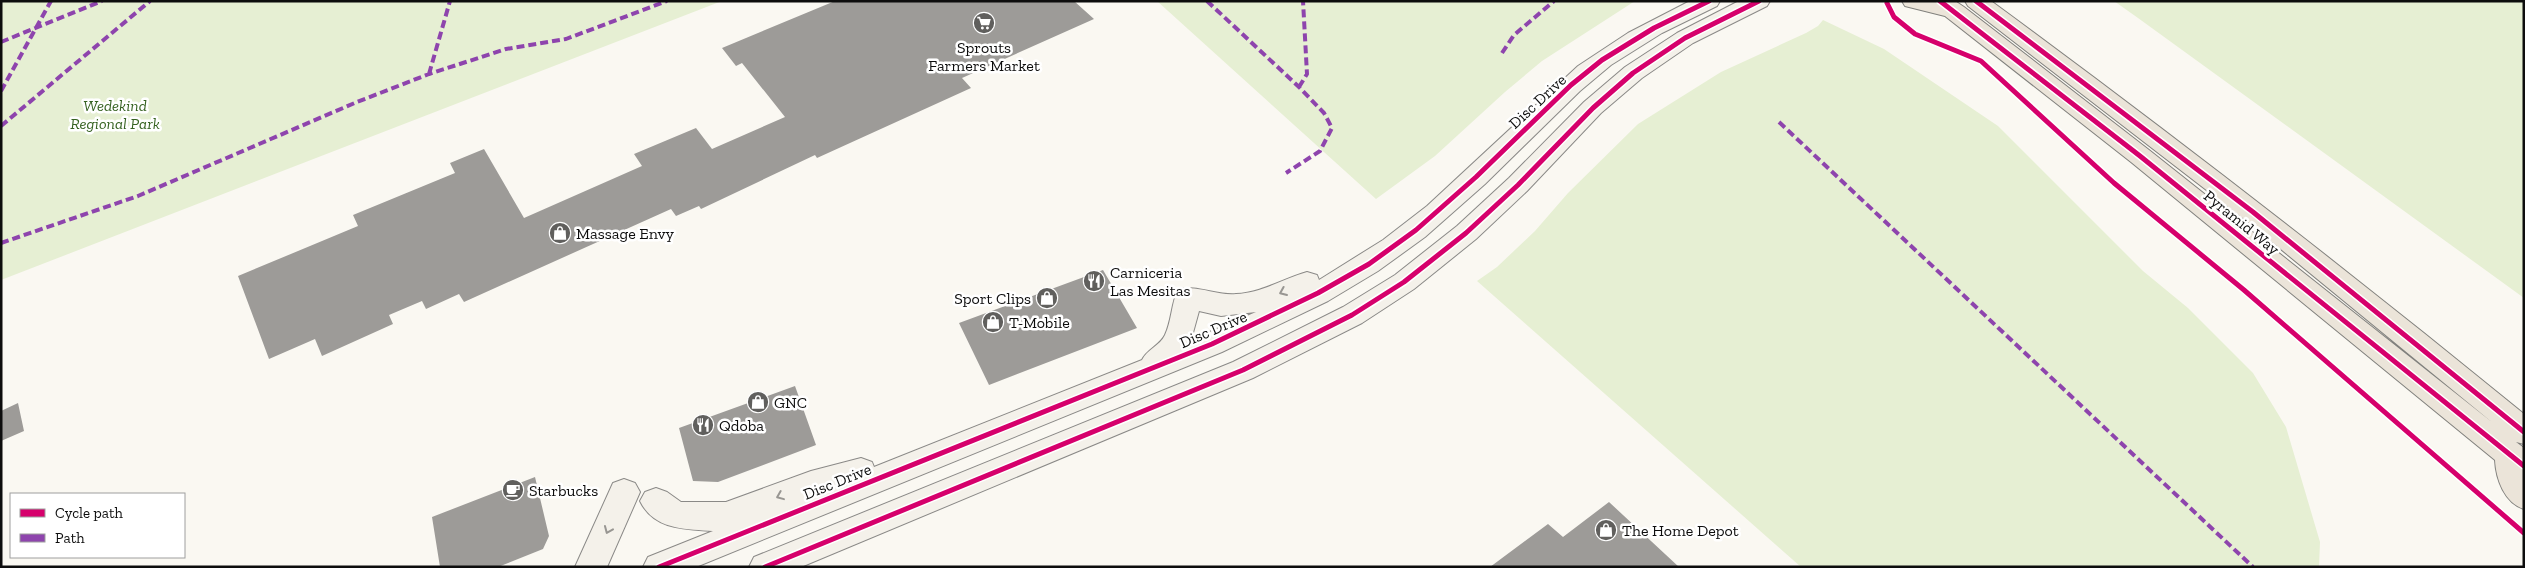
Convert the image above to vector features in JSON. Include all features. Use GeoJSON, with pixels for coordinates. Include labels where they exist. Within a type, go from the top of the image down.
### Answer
{"type":"FeatureCollection","features":[{"type":"Feature","properties":{"kind":"main road","name":"Disc Drive"},"geometry":{"type":"LineString","coordinates":[[659,567],[1212,344],[1283,312],[1335,284],[1416,230],[1569,88],[1632,40],[1657,25],[1709,1]]}},
{"type":"Feature","properties":{"kind":"main road"},"geometry":{"type":"LineString","coordinates":[[765,567],[791,559],[1285,351],[1366,306],[1409,278],[1454,244],[1489,213],[1615,87],[1672,45],[1704,27],[1759,1]]}},
{"type":"Feature","properties":{"kind":"main road"},"geometry":{"type":"LineString","coordinates":[[1913,1],[1957,5]]}},
{"type":"Feature","properties":{"kind":"main road","name":"Pyramid Way"},"geometry":{"type":"LineString","coordinates":[[1957,5],[2140,156],[2519,451]]}},
{"type":"Feature","properties":{"kind":"main road"},"geometry":{"type":"LineString","coordinates":[[1454,244],[1486,195],[1566,115],[1569,108],[1569,88]]}},
{"type":"Feature","properties":{"kind":"main road"},"geometry":{"type":"LineString","coordinates":[[1127,378],[1162,358],[1172,350],[1179,340],[1188,297],[1217,305],[1255,303],[1310,280],[1392,236],[1448,202]]}},
{"type":"Feature","properties":{"kind":"main road"},"geometry":{"type":"LineString","coordinates":[[993,473],[1077,419],[1194,369],[1210,354],[1212,344]]}},
{"type":"Feature","properties":{"kind":"main road"},"geometry":{"type":"LineString","coordinates":[[656,501],[675,515],[726,516],[826,479],[945,451]]}},
{"type":"Feature","properties":{"kind":"main road"},"geometry":{"type":"LineString","coordinates":[[2519,451],[2509,466],[2518,488],[2524,496]]}},
{"type":"Feature","properties":{"kind":"main road"},"geometry":{"type":"LineString","coordinates":[[591,567],[624,492]]}},
{"type":"Feature","properties":{"kind":"green space","name":"Wedekind Regional Park"},"geometry":{"type":"Polygon","coordinates":[[[1,1],[722,1],[1,280],[1,1]]]}},
{"type":"Feature","properties":{"kind":"green space"},"geometry":{"type":"Polygon","coordinates":[[[1157,1],[1635,1],[1542,61],[1435,156],[1376,199],[1157,1]]]}},
{"type":"Feature","properties":{"kind":"green space"},"geometry":{"type":"Polygon","coordinates":[[[2114,1],[2524,1],[2524,298],[2138,18],[2114,1]]]}},
{"type":"Feature","properties":{"kind":"green space"},"geometry":{"type":"Polygon","coordinates":[[[1823,20],[1884,49],[1998,126],[2143,271],[2188,308],[2253,373],[2286,427],[2320,542],[2319,567],[1801,567],[1477,281],[1497,267],[1535,231],[1568,193],[1638,124],[1721,72],[1806,33],[1818,26],[1823,20]]]}},
{"type":"Feature","properties":{"kind":"building"},"geometry":{"type":"Polygon","coordinates":[[[835,1],[1074,1],[1094,19],[962,78],[971,88],[817,158],[815,155],[701,209],[699,206],[676,216],[671,209],[464,302],[459,294],[426,309],[422,301],[389,315],[393,324],[322,356],[315,339],[269,359],[238,276],[358,226],[353,215],[455,173],[450,163],[484,149],[524,218],[642,166],[634,154],[696,128],[712,149],[785,117],[742,63],[736,66],[722,48],[835,1]]]}},
{"type":"Feature","properties":{"kind":"building"},"geometry":{"type":"Polygon","coordinates":[[[1103,270],[1137,328],[989,385],[959,323],[1103,270]]]}},
{"type":"Feature","properties":{"kind":"building"},"geometry":{"type":"Polygon","coordinates":[[[795,386],[816,445],[718,482],[693,481],[679,428],[795,386]]]}},
{"type":"Feature","properties":{"kind":"building"},"geometry":{"type":"Polygon","coordinates":[[[18,403],[24,431],[1,441],[1,411],[18,403]]]}},
{"type":"Feature","properties":{"kind":"building"},"geometry":{"type":"Polygon","coordinates":[[[535,477],[549,536],[543,549],[498,567],[440,567],[432,517],[535,477]]]}},
{"type":"Feature","properties":{"kind":"building","name":"The Home Depot"},"geometry":{"type":"Polygon","coordinates":[[[1609,502],[1679,567],[1490,567],[1548,524],[1563,537],[1609,502]]]}},
{"type":"Feature","properties":{"kind":"marked path"},"geometry":{"type":"LineString","coordinates":[[1,91],[51,1]]}},
{"type":"Feature","properties":{"kind":"marked path"},"geometry":{"type":"LineString","coordinates":[[1,42],[102,1]]}},
{"type":"Feature","properties":{"kind":"marked path"},"geometry":{"type":"LineString","coordinates":[[1,126],[150,1]]}},
{"type":"Feature","properties":{"kind":"marked path"},"geometry":{"type":"LineString","coordinates":[[429,74],[450,1]]}},
{"type":"Feature","properties":{"kind":"marked path"},"geometry":{"type":"LineString","coordinates":[[1,243],[138,196],[357,102],[429,74],[506,49],[566,39],[667,1]]}},
{"type":"Feature","properties":{"kind":"marked path"},"geometry":{"type":"LineString","coordinates":[[1207,1],[1299,87],[1324,113],[1332,128],[1325,145],[1315,156],[1286,173]]}},
{"type":"Feature","properties":{"kind":"marked path"},"geometry":{"type":"LineString","coordinates":[[1299,87],[1307,74],[1303,1]]}},
{"type":"Feature","properties":{"kind":"marked path"},"geometry":{"type":"LineString","coordinates":[[1502,53],[1514,35],[1554,1]]}},
{"type":"Feature","properties":{"kind":"marked path"},"geometry":{"type":"LineString","coordinates":[[1779,122],[2253,567]]}},
{"type":"Feature","properties":{"kind":"cycle path"},"geometry":{"type":"LineString","coordinates":[[659,567],[1212,344],[1266,320],[1344,279],[1393,247],[1436,213],[1586,72],[1636,38],[1709,1]]}},
{"type":"Feature","properties":{"kind":"cycle path"},"geometry":{"type":"LineString","coordinates":[[765,567],[1243,370],[1326,330],[1379,299],[1429,264],[1518,185],[1593,108],[1633,73],[1685,38],[1721,18],[1759,1]]}},
{"type":"Feature","properties":{"kind":"cycle path"},"geometry":{"type":"LineString","coordinates":[[1940,1],[2140,156],[2524,466]]}},
{"type":"Feature","properties":{"kind":"cycle path"},"geometry":{"type":"LineString","coordinates":[[1976,1],[2253,212],[2390,321],[2524,432]]}},
{"type":"Feature","properties":{"kind":"cycle path"},"geometry":{"type":"LineString","coordinates":[[1887,3],[1894,17],[1903,27],[1927,40],[1968,54],[1981,61],[2114,183],[2244,290],[2524,533]]}},
{"type":"Feature","properties":{"kind":"place","name":"Sprouts Farmers Market"},"geometry":{"type":"Point","coordinates":[984,23]}},
{"type":"Feature","properties":{"kind":"place","name":"Massage Envy"},"geometry":{"type":"Point","coordinates":[560,233]}},
{"type":"Feature","properties":{"kind":"place","name":"Carniceria Las Mesitas"},"geometry":{"type":"Point","coordinates":[1094,281]}},
{"type":"Feature","properties":{"kind":"place","name":"Sport Clips"},"geometry":{"type":"Point","coordinates":[1047,298]}},
{"type":"Feature","properties":{"kind":"place","name":"T-Mobile"},"geometry":{"type":"Point","coordinates":[993,322]}},
{"type":"Feature","properties":{"kind":"place","name":"GNC"},"geometry":{"type":"Point","coordinates":[758,402]}},
{"type":"Feature","properties":{"kind":"place","name":"Qdoba"},"geometry":{"type":"Point","coordinates":[703,425]}},
{"type":"Feature","properties":{"kind":"place","name":"Starbucks"},"geometry":{"type":"Point","coordinates":[513,490]}},
{"type":"Feature","properties":{"kind":"place","name":"The Home Depot"},"geometry":{"type":"Point","coordinates":[1606,530]}}]}
